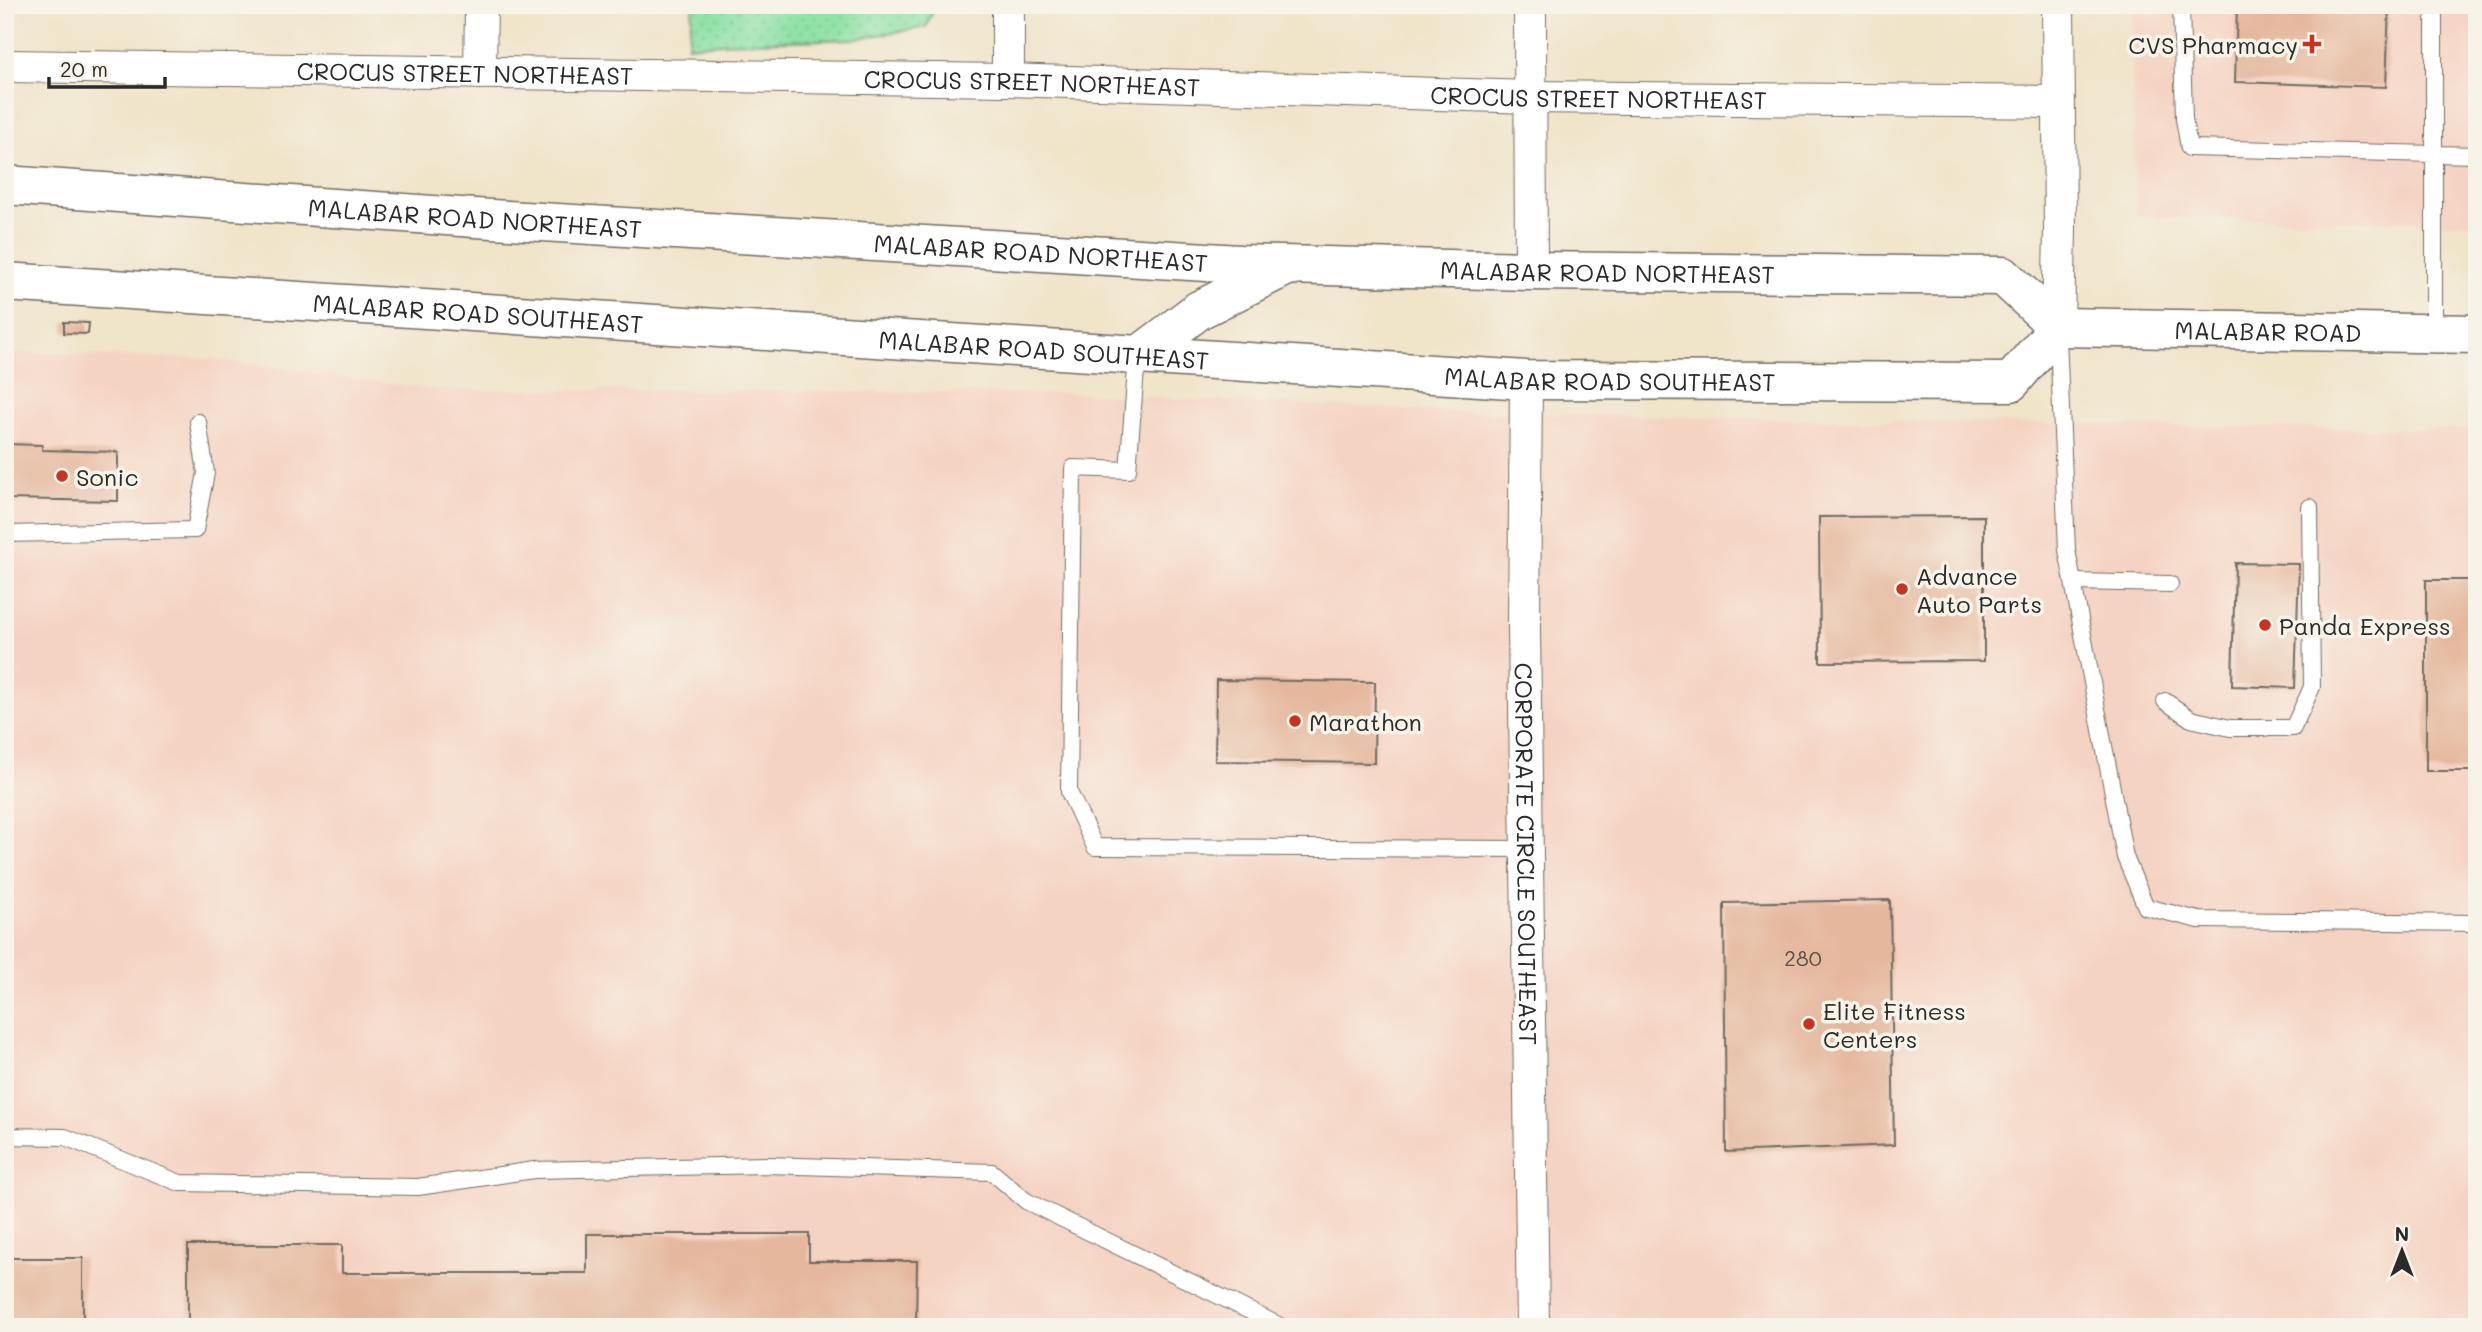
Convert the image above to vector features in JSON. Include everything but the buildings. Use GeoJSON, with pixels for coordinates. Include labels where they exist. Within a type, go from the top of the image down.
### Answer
{"type":"FeatureCollection","features":[{"type":"Feature","properties":{"kind":"main road","name":"MALABAR ROAD NORTHEAST"},"geometry":{"type":"LineString","coordinates":[[5,185],[475,219],[1290,265],[1531,271],[2003,276],[2058,327]]}},
{"type":"Feature","properties":{"kind":"main road"},"geometry":{"type":"LineString","coordinates":[[1136,357],[1199,310],[1290,265]]}},
{"type":"Feature","properties":{"kind":"main road","name":"MALABAR ROAD SOUTHEAST"},"geometry":{"type":"LineString","coordinates":[[5,282],[1525,380],[2011,382],[2058,327]]}},
{"type":"Feature","properties":{"kind":"main road","name":"MALABAR ROAD"},"geometry":{"type":"LineString","coordinates":[[2058,327],[2477,334]]}},
{"type":"Feature","properties":{"kind":"street"},"geometry":{"type":"LineString","coordinates":[[480,73],[481,5]]}},
{"type":"Feature","properties":{"kind":"street"},"geometry":{"type":"LineString","coordinates":[[1008,5],[1008,80]]}},
{"type":"Feature","properties":{"kind":"street"},"geometry":{"type":"LineString","coordinates":[[1530,5],[1531,271]]}},
{"type":"Feature","properties":{"kind":"street"},"geometry":{"type":"LineString","coordinates":[[2058,5],[2058,327]]}},
{"type":"Feature","properties":{"kind":"street","name":"CROCUS STREET NORTHEAST"},"geometry":{"type":"LineString","coordinates":[[5,66],[1008,80],[1529,97],[2058,102]]}},
{"type":"Feature","properties":{"kind":"street","name":"CORPORATE CIRCLE SOUTHEAST"},"geometry":{"type":"LineString","coordinates":[[1525,380],[1526,849],[1533,1327]]}},
{"type":"Feature","properties":{"kind":"lane"},"geometry":{"type":"LineString","coordinates":[[2180,5],[2184,119],[2189,148],[2477,155]]}},
{"type":"Feature","properties":{"kind":"lane"},"geometry":{"type":"LineString","coordinates":[[2434,5],[2434,333]]}},
{"type":"Feature","properties":{"kind":"lane"},"geometry":{"type":"LineString","coordinates":[[2058,327],[2067,550],[2126,857],[2146,906],[2199,920],[2477,923]]}},
{"type":"Feature","properties":{"kind":"lane"},"geometry":{"type":"LineString","coordinates":[[1136,357],[1128,470],[1073,468],[1069,792],[1095,847],[1526,849]]}},
{"type":"Feature","properties":{"kind":"lane"},"geometry":{"type":"LineString","coordinates":[[5,534],[195,530],[206,473],[198,422]]}},
{"type":"Feature","properties":{"kind":"lane"},"geometry":{"type":"LineString","coordinates":[[2165,701],[2191,719],[2230,727],[2293,727],[2312,687],[2310,507]]}},
{"type":"Feature","properties":{"kind":"lane"},"geometry":{"type":"LineString","coordinates":[[2073,582],[2170,583]]}},
{"type":"Feature","properties":{"kind":"lane"},"geometry":{"type":"LineString","coordinates":[[5,1136],[65,1137],[180,1183],[418,1187],[534,1170],[767,1165],[992,1171],[1026,1201],[1282,1327]]}},
{"type":"Feature","properties":{"kind":"shaded area"},"geometry":{"type":"Polygon","coordinates":[[[2131,5],[2477,5],[2477,223],[2136,217],[2131,5]]]}},
{"type":"Feature","properties":{"kind":"shaded area"},"geometry":{"type":"Polygon","coordinates":[[[5,352],[212,359],[430,389],[1069,393],[1455,412],[2477,430],[2477,1327],[5,1327],[5,352]]]}},
{"type":"Feature","properties":{"kind":"green space"},"geometry":{"type":"Polygon","coordinates":[[[693,5],[936,5],[926,27],[854,39],[688,46],[693,5]]]}},
{"type":"Feature","properties":{"kind":"place","name":"CVS Pharmacy"},"geometry":{"type":"Point","coordinates":[2312,44]}},
{"type":"Feature","properties":{"kind":"place","name":"Sonic"},"geometry":{"type":"Point","coordinates":[62,476]}},
{"type":"Feature","properties":{"kind":"place","name":"Advance Auto Parts"},"geometry":{"type":"Point","coordinates":[1902,589]}},
{"type":"Feature","properties":{"kind":"place","name":"Panda Express"},"geometry":{"type":"Point","coordinates":[2265,625]}},
{"type":"Feature","properties":{"kind":"place","name":"Marathon"},"geometry":{"type":"Point","coordinates":[1295,721]}},
{"type":"Feature","properties":{"kind":"place","name":"Elite Fitness Centers"},"geometry":{"type":"Point","coordinates":[1809,1024]}}]}
